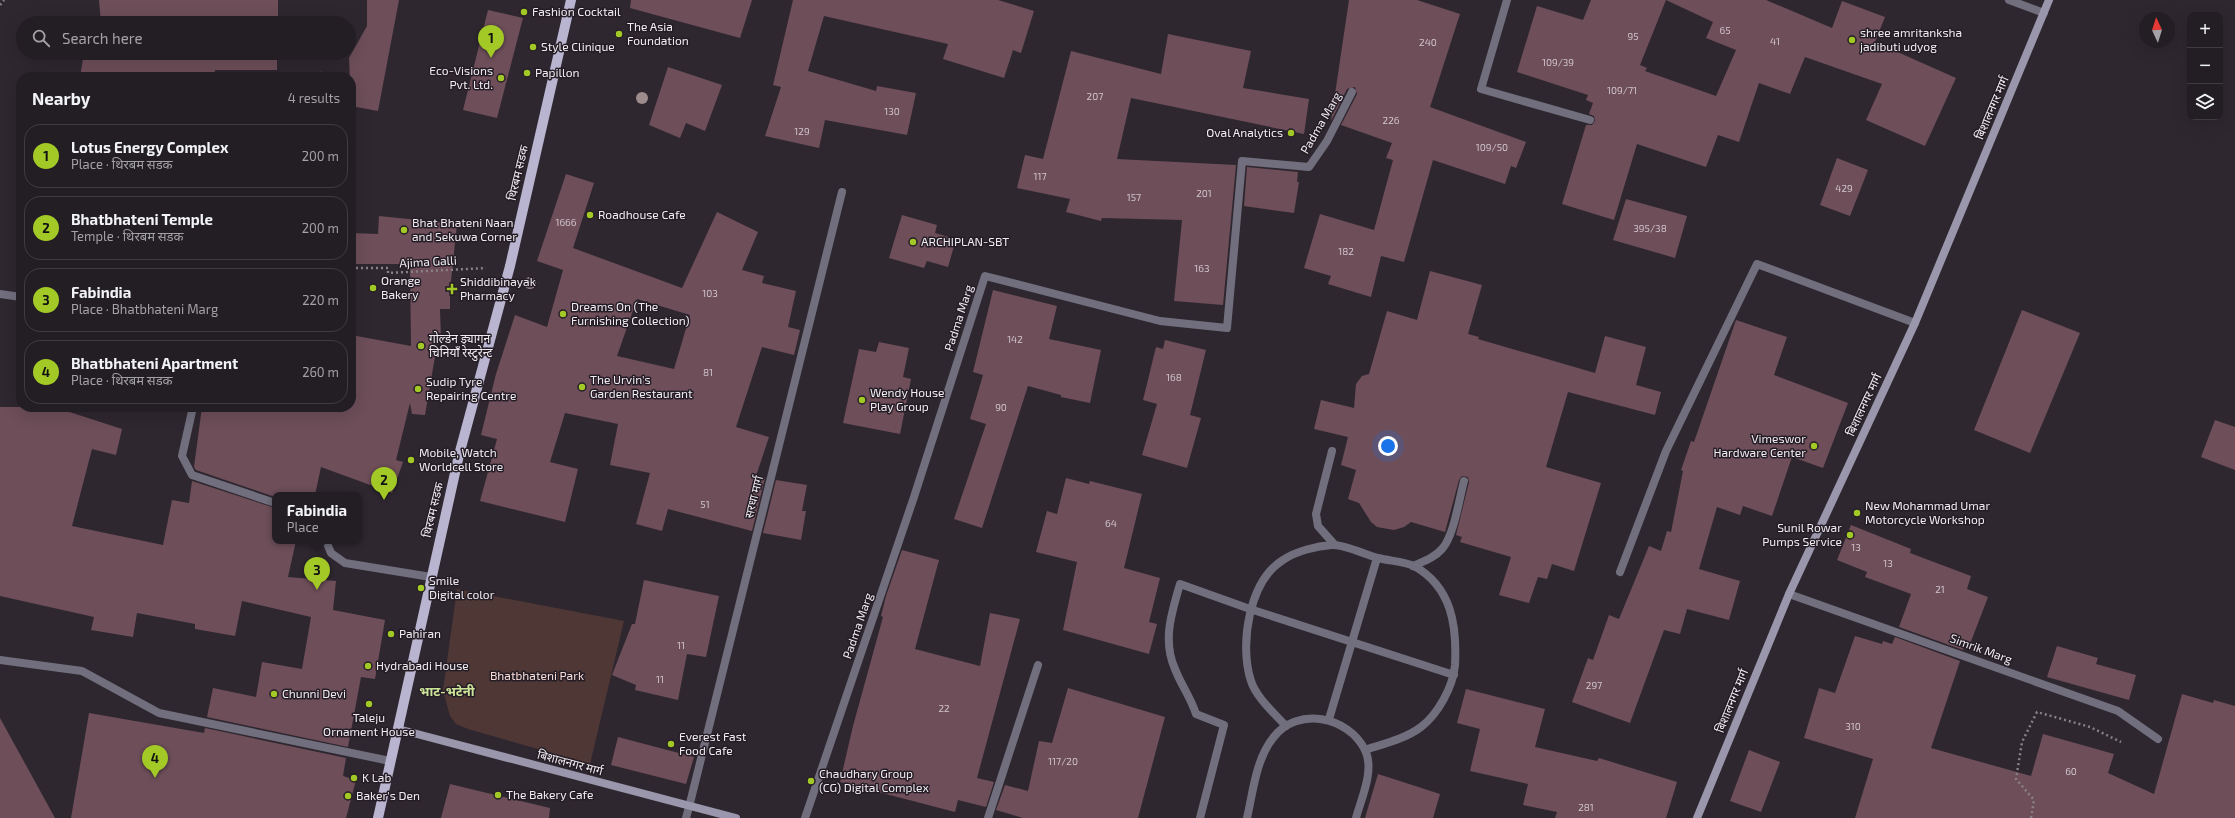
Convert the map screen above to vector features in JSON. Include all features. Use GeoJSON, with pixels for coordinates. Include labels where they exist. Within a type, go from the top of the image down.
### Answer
{"type":"FeatureCollection","features":[{"type":"Feature","properties":{"kind":"main road","name":"थिरबम सडक"},"geometry":{"type":"LineString","coordinates":[[378,818],[458,455],[510,266],[571,0]]}},
{"type":"Feature","properties":{"kind":"main road","name":"बिशालनगर मार्ग"},"geometry":{"type":"LineString","coordinates":[[1697,818],[1789,594],[1915,323],[2049,0]]}},
{"type":"Feature","properties":{"kind":"main road","name":"बिशालनगर मार्ग"},"geometry":{"type":"LineString","coordinates":[[398,729],[689,807],[736,818]]}},
{"type":"Feature","properties":{"kind":"street"},"geometry":{"type":"LineString","coordinates":[[1507,0],[1481,89],[1590,120]]}},
{"type":"Feature","properties":{"kind":"street"},"geometry":{"type":"LineString","coordinates":[[2009,0],[2044,13]]}},
{"type":"Feature","properties":{"kind":"street","name":"Padma Marg"},"geometry":{"type":"LineString","coordinates":[[805,818],[914,497],[985,276],[1160,321],[1227,328],[1242,161],[1309,167],[1327,141],[1352,92]]}},
{"type":"Feature","properties":{"kind":"street","name":"सरधा मार्ग"},"geometry":{"type":"LineString","coordinates":[[686,818],[842,192]]}},
{"type":"Feature","properties":{"kind":"street"},"geometry":{"type":"LineString","coordinates":[[1620,572],[1666,451],[1757,264],[1915,323]]}},
{"type":"Feature","properties":{"kind":"street"},"geometry":{"type":"LineString","coordinates":[[0,294],[16,296]]}},
{"type":"Feature","properties":{"kind":"street"},"geometry":{"type":"LineString","coordinates":[[192,412],[182,456],[192,475],[272,502]]}},
{"type":"Feature","properties":{"kind":"street"},"geometry":{"type":"LineString","coordinates":[[1332,451],[1316,514],[1318,526],[1334,544]]}},
{"type":"Feature","properties":{"kind":"street"},"geometry":{"type":"LineString","coordinates":[[1413,566],[1432,558],[1443,548],[1448,539],[1464,481]]}},
{"type":"Feature","properties":{"kind":"street"},"geometry":{"type":"LineString","coordinates":[[327,544],[331,553],[345,563],[431,577]]}},
{"type":"Feature","properties":{"kind":"street"},"geometry":{"type":"LineString","coordinates":[[1286,726],[1266,704],[1251,682],[1246,651],[1250,609],[1262,582],[1283,560],[1312,548],[1334,544],[1376,558],[1413,566],[1437,585],[1452,611],[1456,639],[1454,675],[1441,704],[1421,727],[1393,741],[1365,750]]}},
{"type":"Feature","properties":{"kind":"street"},"geometry":{"type":"LineString","coordinates":[[1329,719],[1376,558]]}},
{"type":"Feature","properties":{"kind":"street"},"geometry":{"type":"LineString","coordinates":[[1200,818],[1224,725],[1196,714],[1189,694],[1174,669],[1168,645],[1171,615],[1180,584],[1250,609],[1454,675]]}},
{"type":"Feature","properties":{"kind":"street","name":"Simrik Marg"},"geometry":{"type":"LineString","coordinates":[[1789,594],[2118,711],[2158,739]]}},
{"type":"Feature","properties":{"kind":"street"},"geometry":{"type":"LineString","coordinates":[[0,660],[82,671],[159,713],[390,761]]}},
{"type":"Feature","properties":{"kind":"street"},"geometry":{"type":"LineString","coordinates":[[988,818],[1038,665]]}},
{"type":"Feature","properties":{"kind":"street"},"geometry":{"type":"LineString","coordinates":[[1247,818],[1263,752],[1274,736],[1286,726],[1307,719],[1329,719],[1346,728],[1365,750],[1368,766],[1367,780],[1356,818]]}},
{"type":"Feature","properties":{"kind":"path"},"geometry":{"type":"LineString","coordinates":[[0,5],[4,0]]}},
{"type":"Feature","properties":{"kind":"path","name":"Ajima Galli"},"geometry":{"type":"LineString","coordinates":[[356,268],[388,268],[388,273],[510,266]]}},
{"type":"Feature","properties":{"kind":"path"},"geometry":{"type":"LineString","coordinates":[[2031,818],[2034,800],[2016,779],[2022,742],[2037,712],[2090,727],[2123,743]]}},
{"type":"Feature","properties":{"kind":"green space","name":"Bhatbhateni Park"},"geometry":{"type":"Polygon","coordinates":[[[457,589],[624,621],[590,764],[468,729],[456,724],[450,716],[443,690],[457,589]]]}},
{"type":"Feature","properties":{"kind":"building"},"geometry":{"type":"Polygon","coordinates":[[[99,0],[278,0],[278,16],[100,16],[99,0]]]}},
{"type":"Feature","properties":{"kind":"building"},"geometry":{"type":"Polygon","coordinates":[[[367,0],[399,0],[378,111],[356,107],[356,72],[350,72],[349,60],[356,60],[356,46],[367,26],[367,0]]]}},
{"type":"Feature","properties":{"kind":"building"},"geometry":{"type":"Polygon","coordinates":[[[631,0],[752,0],[740,38],[630,8],[631,0]]]}},
{"type":"Feature","properties":{"kind":"building"},"geometry":{"type":"Polygon","coordinates":[[[793,0],[998,0],[1034,11],[1021,53],[1013,50],[1004,78],[943,59],[948,44],[824,16],[808,71],[876,91],[877,86],[916,93],[907,135],[825,120],[819,148],[765,136],[781,87],[773,85],[793,0]]]}},
{"type":"Feature","properties":{"kind":"building"},"geometry":{"type":"Polygon","coordinates":[[[1349,0],[1417,0],[1460,14],[1430,107],[1526,142],[1516,168],[1511,166],[1505,184],[1433,160],[1404,262],[1381,256],[1371,297],[1328,284],[1331,276],[1304,268],[1320,214],[1374,230],[1393,160],[1386,158],[1392,143],[1341,125],[1357,94],[1355,87],[1347,89],[1331,121],[1349,0]]]}},
{"type":"Feature","properties":{"kind":"building"},"geometry":{"type":"Polygon","coordinates":[[[1591,0],[1666,0],[1766,0],[1832,28],[1842,1],[1885,17],[1875,42],[1956,78],[1925,146],[1866,120],[1882,84],[1805,57],[1790,94],[1759,83],[1739,142],[1718,135],[1706,167],[1637,144],[1614,220],[1562,204],[1586,125],[1592,125],[1595,121],[1594,116],[1589,114],[1593,103],[1586,100],[1588,95],[1517,72],[1537,6],[1583,20],[1591,0]],[[1666,0],[1640,65],[1647,68],[1645,71],[1716,96],[1736,50],[1706,38],[1713,22],[1666,0]]]}},
{"type":"Feature","properties":{"kind":"building"},"geometry":{"type":"Polygon","coordinates":[[[488,10],[523,18],[497,118],[463,110],[488,10]]]}},
{"type":"Feature","properties":{"kind":"building"},"geometry":{"type":"Polygon","coordinates":[[[1168,34],[1251,51],[1243,88],[1309,99],[1304,134],[1131,98],[1117,159],[1236,165],[1223,305],[1174,301],[1182,220],[1102,218],[1101,221],[1066,212],[1070,199],[1017,188],[1025,155],[1043,159],[1071,51],[1161,74],[1168,34]]]}},
{"type":"Feature","properties":{"kind":"building"},"geometry":{"type":"Polygon","coordinates":[[[83,60],[277,60],[277,70],[215,70],[215,72],[81,72],[83,60]]]}},
{"type":"Feature","properties":{"kind":"building"},"geometry":{"type":"Polygon","coordinates":[[[668,67],[722,85],[705,131],[686,123],[680,138],[649,125],[668,67]]]}},
{"type":"Feature","properties":{"kind":"building"},"geometry":{"type":"Polygon","coordinates":[[[1837,158],[1868,170],[1850,216],[1820,205],[1837,158]]]}},
{"type":"Feature","properties":{"kind":"building"},"geometry":{"type":"Polygon","coordinates":[[[1247,167],[1298,172],[1297,182],[1299,182],[1294,213],[1244,206],[1247,167]]]}},
{"type":"Feature","properties":{"kind":"building"},"geometry":{"type":"Polygon","coordinates":[[[566,174],[594,183],[573,248],[682,288],[717,212],[758,232],[742,270],[764,276],[762,283],[796,291],[788,327],[800,330],[794,355],[762,347],[736,427],[769,437],[756,476],[765,478],[752,531],[668,509],[662,531],[636,524],[650,473],[610,465],[618,424],[565,413],[550,462],[578,469],[565,522],[480,501],[497,439],[481,435],[496,374],[515,315],[547,327],[563,270],[537,261],[566,174]],[[637,299],[617,356],[674,369],[690,315],[637,299]]]}},
{"type":"Feature","properties":{"kind":"building"},"geometry":{"type":"Polygon","coordinates":[[[1626,199],[1687,216],[1675,258],[1613,240],[1626,199]]]}},
{"type":"Feature","properties":{"kind":"building","name":"ARCHIPLAN-SBT"},"geometry":{"type":"Polygon","coordinates":[[[902,215],[937,225],[935,233],[956,239],[948,267],[927,261],[924,268],[889,258],[902,215]]]}},
{"type":"Feature","properties":{"kind":"building"},"geometry":{"type":"Polygon","coordinates":[[[379,216],[457,224],[450,290],[450,309],[440,309],[441,339],[438,339],[425,415],[412,414],[410,403],[396,460],[403,462],[392,493],[321,467],[316,492],[272,492],[272,496],[196,470],[194,467],[201,412],[356,412],[356,336],[411,346],[410,264],[356,264],[356,233],[378,234],[379,216]]]}},
{"type":"Feature","properties":{"kind":"building"},"geometry":{"type":"Polygon","coordinates":[[[1430,271],[1482,285],[1468,334],[1479,337],[1478,339],[1595,373],[1605,336],[1646,347],[1636,385],[1661,392],[1655,415],[1568,392],[1546,467],[1601,483],[1574,571],[1552,564],[1547,579],[1538,577],[1529,603],[1499,595],[1511,557],[1460,542],[1462,537],[1456,535],[1469,482],[1468,477],[1462,476],[1459,480],[1445,532],[1411,522],[1404,527],[1394,530],[1377,527],[1371,522],[1359,503],[1348,499],[1356,470],[1341,465],[1348,437],[1314,429],[1321,400],[1354,408],[1356,384],[1362,376],[1369,374],[1387,311],[1417,320],[1430,271]]]}},
{"type":"Feature","properties":{"kind":"building"},"geometry":{"type":"Polygon","coordinates":[[[993,290],[1057,306],[1049,339],[1101,350],[1090,403],[1061,397],[1061,395],[1028,386],[982,528],[954,519],[986,424],[970,419],[983,375],[973,372],[993,290]]]}},
{"type":"Feature","properties":{"kind":"building"},"geometry":{"type":"Polygon","coordinates":[[[2022,310],[2080,333],[2030,453],[1974,430],[2022,310]]]}},
{"type":"Feature","properties":{"kind":"building"},"geometry":{"type":"Polygon","coordinates":[[[1736,320],[1787,337],[1774,375],[1848,403],[1823,468],[1792,457],[1772,516],[1743,506],[1740,515],[1717,507],[1699,569],[1740,581],[1729,620],[1687,609],[1680,634],[1664,630],[1630,723],[1572,702],[1588,658],[1593,660],[1609,615],[1619,619],[1649,546],[1661,551],[1667,531],[1671,532],[1683,471],[1681,470],[1691,441],[1694,442],[1736,320]]]}},
{"type":"Feature","properties":{"kind":"building"},"geometry":{"type":"Polygon","coordinates":[[[1165,340],[1206,350],[1190,415],[1201,418],[1187,468],[1142,455],[1157,404],[1143,400],[1156,347],[1163,349],[1165,340]]]}},
{"type":"Feature","properties":{"kind":"building"},"geometry":{"type":"Polygon","coordinates":[[[879,342],[909,348],[903,377],[911,379],[900,434],[843,423],[859,349],[876,352],[879,342]]]}},
{"type":"Feature","properties":{"kind":"building"},"geometry":{"type":"Polygon","coordinates":[[[0,407],[16,407],[16,412],[69,412],[122,429],[116,455],[92,449],[72,526],[163,545],[172,500],[189,503],[192,481],[272,507],[272,544],[295,544],[288,577],[336,581],[333,610],[385,620],[375,679],[361,677],[348,747],[207,717],[213,688],[256,697],[262,662],[302,669],[311,617],[242,601],[235,636],[195,629],[195,624],[137,613],[133,637],[91,630],[94,617],[0,596],[0,407]]]}},
{"type":"Feature","properties":{"kind":"building"},"geometry":{"type":"Polygon","coordinates":[[[2215,420],[2235,427],[2235,470],[2201,457],[2215,420]]]}},
{"type":"Feature","properties":{"kind":"building"},"geometry":{"type":"Polygon","coordinates":[[[1066,478],[1089,484],[1090,481],[1142,494],[1124,568],[1160,578],[1149,622],[1157,624],[1149,654],[1063,630],[1077,562],[1036,552],[1047,511],[1057,514],[1066,478]]]}},
{"type":"Feature","properties":{"kind":"building"},"geometry":{"type":"Polygon","coordinates":[[[776,480],[807,485],[802,511],[806,511],[801,540],[763,533],[776,480]]]}},
{"type":"Feature","properties":{"kind":"building"},"geometry":{"type":"Polygon","coordinates":[[[1851,525],[1911,549],[1910,553],[1971,576],[1967,589],[1988,597],[1970,644],[1966,642],[1963,650],[1899,627],[1911,594],[1865,577],[1867,572],[1837,560],[1851,525]]]}},
{"type":"Feature","properties":{"kind":"building"},"geometry":{"type":"Polygon","coordinates":[[[902,550],[939,560],[915,649],[980,666],[990,613],[1020,619],[977,778],[994,782],[986,807],[958,800],[955,812],[840,782],[853,726],[883,617],[881,616],[886,596],[902,550]]]}},
{"type":"Feature","properties":{"kind":"building"},"geometry":{"type":"Polygon","coordinates":[[[644,580],[719,596],[706,657],[687,654],[678,700],[635,690],[636,685],[612,675],[632,624],[635,624],[644,580]]]}},
{"type":"Feature","properties":{"kind":"building"},"geometry":{"type":"Polygon","coordinates":[[[1855,636],[1882,644],[1883,641],[1892,644],[1895,637],[1960,661],[1931,748],[2031,776],[2043,734],[2114,754],[2108,773],[2154,794],[2182,694],[2213,703],[2214,700],[2235,706],[2235,818],[1855,818],[1873,759],[1804,738],[1819,688],[1835,693],[1855,636]]]}},
{"type":"Feature","properties":{"kind":"building"},"geometry":{"type":"Polygon","coordinates":[[[2057,646],[2098,658],[2096,664],[2136,675],[2129,700],[2047,677],[2057,646]]]}},
{"type":"Feature","properties":{"kind":"building"},"geometry":{"type":"Polygon","coordinates":[[[1068,688],[1165,717],[1138,818],[1023,818],[996,810],[1005,785],[1028,791],[1039,741],[1052,743],[1068,688]]]}},
{"type":"Feature","properties":{"kind":"building"},"geometry":{"type":"Polygon","coordinates":[[[1466,689],[1545,709],[1535,747],[1597,761],[1599,758],[1677,782],[1666,818],[1555,818],[1557,812],[1523,805],[1528,784],[1470,771],[1480,729],[1457,723],[1466,689]]]}},
{"type":"Feature","properties":{"kind":"building"},"geometry":{"type":"Polygon","coordinates":[[[89,713],[204,733],[205,728],[346,758],[343,776],[356,780],[346,818],[71,818],[89,713]]]}},
{"type":"Feature","properties":{"kind":"building"},"geometry":{"type":"Polygon","coordinates":[[[0,718],[55,818],[0,818],[0,718]]]}},
{"type":"Feature","properties":{"kind":"building"},"geometry":{"type":"Polygon","coordinates":[[[618,737],[694,757],[686,784],[611,765],[618,737]]]}},
{"type":"Feature","properties":{"kind":"building"},"geometry":{"type":"Polygon","coordinates":[[[1749,750],[1780,762],[1761,812],[1730,801],[1749,750]]]}},
{"type":"Feature","properties":{"kind":"building"},"geometry":{"type":"Polygon","coordinates":[[[1378,774],[1440,794],[1433,818],[1365,818],[1378,774]]]}},
{"type":"Feature","properties":{"kind":"building"},"geometry":{"type":"Polygon","coordinates":[[[450,784],[550,808],[549,818],[441,818],[450,784]]]}},
{"type":"Feature","properties":{"kind":"place","name":"Fashion Cocktail"},"geometry":{"type":"Point","coordinates":[524,12]}},
{"type":"Feature","properties":{"kind":"place","name":"The Asia Foundation"},"geometry":{"type":"Point","coordinates":[619,34]}},
{"type":"Feature","properties":{"kind":"place","name":"shree amritanksha jadibuti udyog"},"geometry":{"type":"Point","coordinates":[1852,40]}},
{"type":"Feature","properties":{"kind":"place","name":"Style Clinique"},"geometry":{"type":"Point","coordinates":[533,47]}},
{"type":"Feature","properties":{"kind":"place","name":"Lotus Energy Complex"},"geometry":{"type":"Point","coordinates":[491,58]}},
{"type":"Feature","properties":{"kind":"place","name":"Papillon"},"geometry":{"type":"Point","coordinates":[527,73]}},
{"type":"Feature","properties":{"kind":"place","name":"Eco-Visions Pvt. Ltd."},"geometry":{"type":"Point","coordinates":[501,78]}},
{"type":"Feature","properties":{"kind":"place","name":"Oval Analytics"},"geometry":{"type":"Point","coordinates":[1291,133]}},
{"type":"Feature","properties":{"kind":"place","name":"Roadhouse Cafe"},"geometry":{"type":"Point","coordinates":[590,215]}},
{"type":"Feature","properties":{"kind":"place","name":"Bhat Bhateni Naan and Sekuwa Corner"},"geometry":{"type":"Point","coordinates":[404,230]}},
{"type":"Feature","properties":{"kind":"place","name":"ARCHIPLAN-SBT"},"geometry":{"type":"Point","coordinates":[913,242]}},
{"type":"Feature","properties":{"kind":"place","name":"Orange Bakery"},"geometry":{"type":"Point","coordinates":[373,288]}},
{"type":"Feature","properties":{"kind":"place","name":"Shiddibinayak Pharmacy"},"geometry":{"type":"Point","coordinates":[452,289]}},
{"type":"Feature","properties":{"kind":"place","name":"Dreams On (The Furnishing Collection)"},"geometry":{"type":"Point","coordinates":[563,314]}},
{"type":"Feature","properties":{"kind":"place","name":"गोल्डेन ड्र्यागन चिनियाँ रेस्टुरेन्ट"},"geometry":{"type":"Point","coordinates":[421,346]}},
{"type":"Feature","properties":{"kind":"place","name":"The Urvin's Garden Restaurant"},"geometry":{"type":"Point","coordinates":[582,387]}},
{"type":"Feature","properties":{"kind":"place","name":"Sudip Tyre Repairing Centre"},"geometry":{"type":"Point","coordinates":[418,389]}},
{"type":"Feature","properties":{"kind":"place","name":"Wendy House Play Group"},"geometry":{"type":"Point","coordinates":[862,400]}},
{"type":"Feature","properties":{"kind":"place","name":"Vimeswor Hardware Center"},"geometry":{"type":"Point","coordinates":[1814,446]}},
{"type":"Feature","properties":{"kind":"place","name":"Mobile, Watch Worldcell Store"},"geometry":{"type":"Point","coordinates":[411,460]}},
{"type":"Feature","properties":{"kind":"place","name":"Bhatbhateni Temple"},"geometry":{"type":"Point","coordinates":[384,500]}},
{"type":"Feature","properties":{"kind":"place","name":"New Mohammad Umar Motorcycle Workshop"},"geometry":{"type":"Point","coordinates":[1857,513]}},
{"type":"Feature","properties":{"kind":"place","name":"Sunil Rowar Pumps Service"},"geometry":{"type":"Point","coordinates":[1850,535]}},
{"type":"Feature","properties":{"kind":"place","name":"Smile Digital color"},"geometry":{"type":"Point","coordinates":[421,588]}},
{"type":"Feature","properties":{"kind":"place","name":"Fabindia"},"geometry":{"type":"Point","coordinates":[317,590]}},
{"type":"Feature","properties":{"kind":"place","name":"Pahiran"},"geometry":{"type":"Point","coordinates":[391,634]}},
{"type":"Feature","properties":{"kind":"place","name":"Hydrabadi House"},"geometry":{"type":"Point","coordinates":[368,666]}},
{"type":"Feature","properties":{"kind":"place","name":"Chunni Devi"},"geometry":{"type":"Point","coordinates":[274,694]}},
{"type":"Feature","properties":{"kind":"place","name":"Taleju Ornament House"},"geometry":{"type":"Point","coordinates":[369,704]}},
{"type":"Feature","properties":{"kind":"place","name":"Everest Fast Food Cafe"},"geometry":{"type":"Point","coordinates":[671,744]}},
{"type":"Feature","properties":{"kind":"place","name":"Bhatbhateni Apartment"},"geometry":{"type":"Point","coordinates":[155,778]}},
{"type":"Feature","properties":{"kind":"place","name":"K Lab"},"geometry":{"type":"Point","coordinates":[354,778]}},
{"type":"Feature","properties":{"kind":"place","name":"Chaudhary Group (CG) Digital Complex"},"geometry":{"type":"Point","coordinates":[811,781]}},
{"type":"Feature","properties":{"kind":"place","name":"The Bakery Cafe"},"geometry":{"type":"Point","coordinates":[498,795]}},
{"type":"Feature","properties":{"kind":"place","name":"Baker's Den"},"geometry":{"type":"Point","coordinates":[348,796]}},
{"type":"Feature","properties":{"kind":"district","name":"भाट-भटेनी"},"geometry":{"type":"Point","coordinates":[447,691]}}]}
